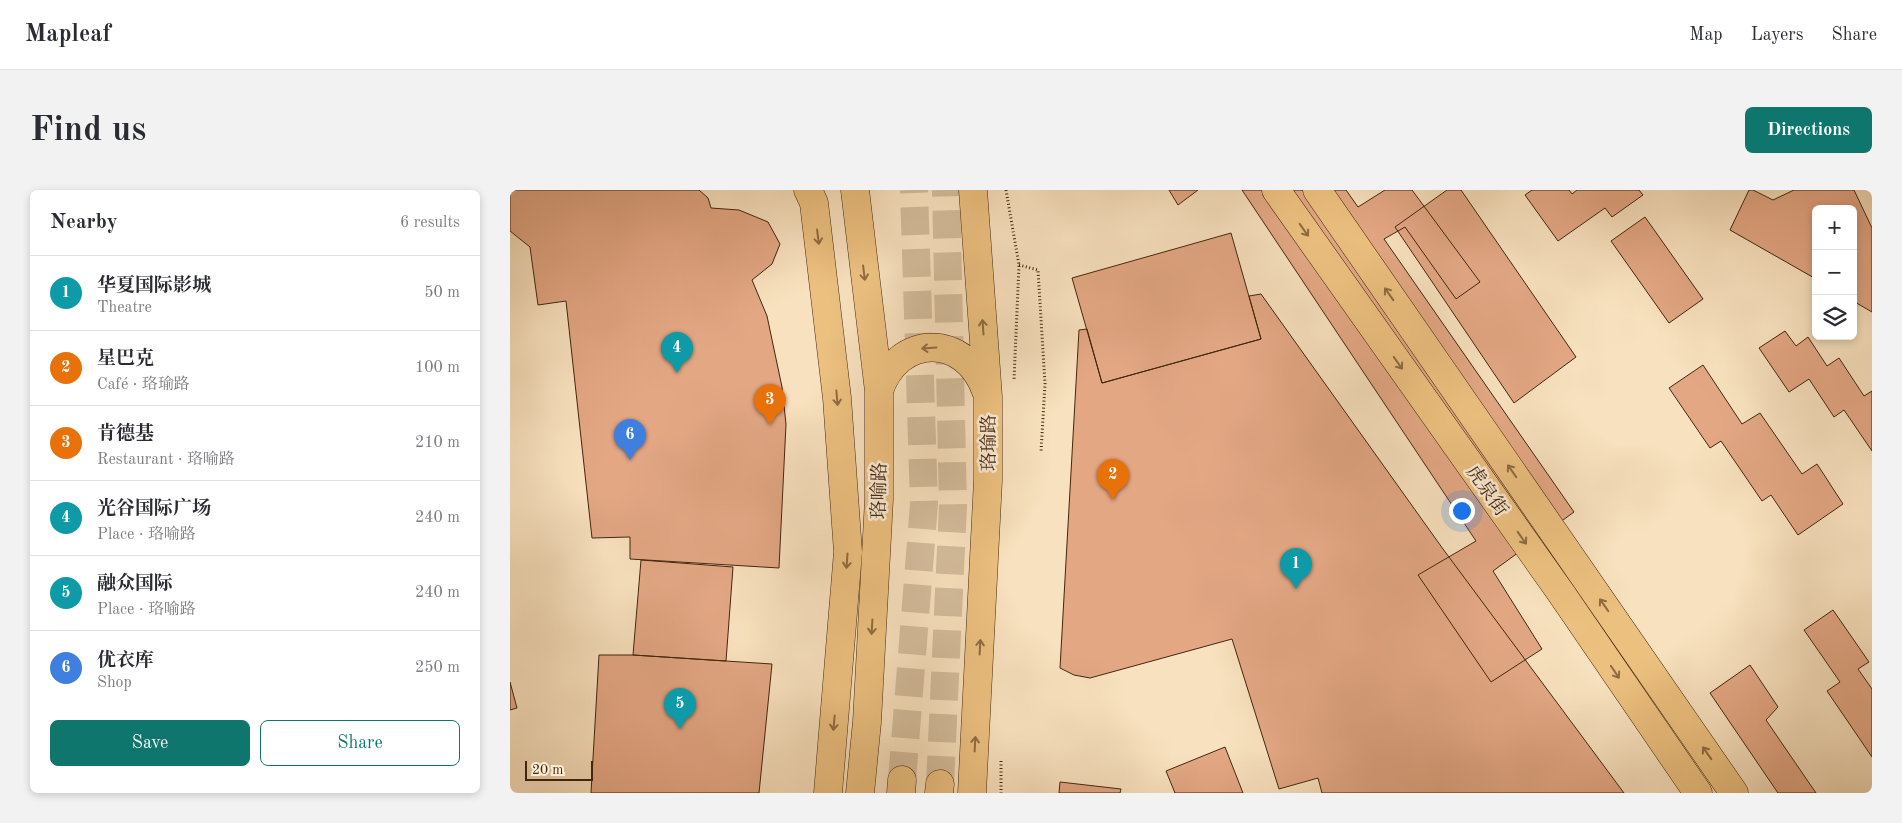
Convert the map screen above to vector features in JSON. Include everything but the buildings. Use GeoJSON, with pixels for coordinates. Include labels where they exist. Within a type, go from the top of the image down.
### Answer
{"type":"FeatureCollection","features":[{"type":"Feature","properties":{"kind":"main road"},"geometry":{"type":"LineString","coordinates":[[808,190],[814,204],[838,398],[848,552],[828,793]]}},
{"type":"Feature","properties":{"kind":"main road","name":"珞喻路"},"geometry":{"type":"LineString","coordinates":[[855,190],[879,391],[879,499],[867,722],[860,793]]}},
{"type":"Feature","properties":{"kind":"main road","name":"珞瑜路"},"geometry":{"type":"LineString","coordinates":[[972,793],[988,480],[988,397],[973,190]]}},
{"type":"Feature","properties":{"kind":"main road","name":"虎泉街"},"geometry":{"type":"LineString","coordinates":[[1276,190],[1561,593],[1698,793]]}},
{"type":"Feature","properties":{"kind":"main road","name":"虎泉街"},"geometry":{"type":"LineString","coordinates":[[1317,190],[1734,793]]}},
{"type":"Feature","properties":{"kind":"main road"},"geometry":{"type":"LineString","coordinates":[[879,391],[883,378],[901,357],[913,351],[926,348],[940,348],[965,358],[975,368],[988,397]]}},
{"type":"Feature","properties":{"kind":"path"},"geometry":{"type":"LineString","coordinates":[[1018,265],[1038,270],[1045,384],[1041,452]]}},
{"type":"Feature","properties":{"kind":"tunnel"},"geometry":{"type":"LineString","coordinates":[[902,780],[924,504],[914,190]]}},
{"type":"Feature","properties":{"kind":"tunnel"},"geometry":{"type":"LineString","coordinates":[[940,784],[953,506],[946,190]]}},
{"type":"Feature","properties":{"kind":"place","name":"光谷国际广场"},"geometry":{"type":"Point","coordinates":[677,373]}},
{"type":"Feature","properties":{"kind":"place","name":"肯德基"},"geometry":{"type":"Point","coordinates":[770,425]}},
{"type":"Feature","properties":{"kind":"place","name":"优衣库"},"geometry":{"type":"Point","coordinates":[630,460]}},
{"type":"Feature","properties":{"kind":"place","name":"星巴克"},"geometry":{"type":"Point","coordinates":[1113,500]}},
{"type":"Feature","properties":{"kind":"place","name":"华夏国际影城"},"geometry":{"type":"Point","coordinates":[1296,589]}},
{"type":"Feature","properties":{"kind":"place","name":"融众国际"},"geometry":{"type":"Point","coordinates":[680,729]}}]}
